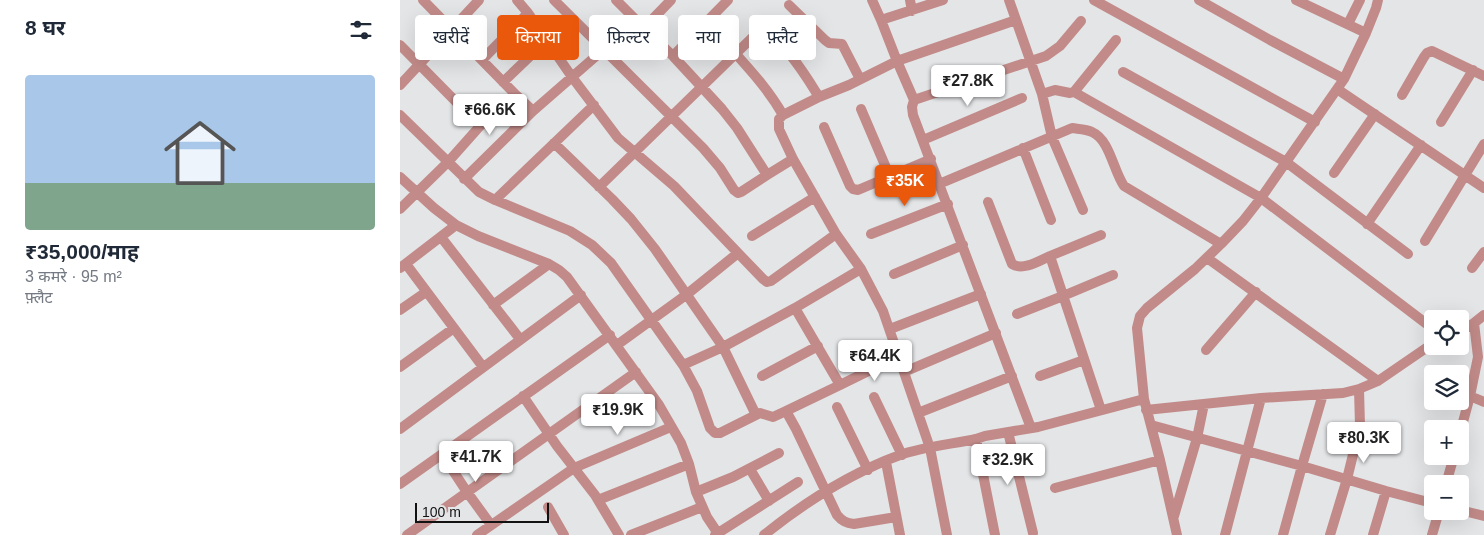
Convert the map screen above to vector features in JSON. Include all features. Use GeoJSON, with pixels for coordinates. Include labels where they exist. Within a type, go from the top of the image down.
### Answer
{"type":"FeatureCollection","features":[{"type":"Feature","properties":{"kind":"street"},"geometry":{"type":"LineString","coordinates":[[423,0],[438,15]]}},
{"type":"Feature","properties":{"kind":"street"},"geometry":{"type":"LineString","coordinates":[[466,15],[479,0]]}},
{"type":"Feature","properties":{"kind":"street"},"geometry":{"type":"LineString","coordinates":[[487,55],[528,13],[517,0]]}},
{"type":"Feature","properties":{"kind":"street"},"geometry":{"type":"LineString","coordinates":[[554,0],[589,36]]}},
{"type":"Feature","properties":{"kind":"street"},"geometry":{"type":"LineString","coordinates":[[616,0],[631,15]]}},
{"type":"Feature","properties":{"kind":"street"},"geometry":{"type":"LineString","coordinates":[[657,15],[671,0]]}},
{"type":"Feature","properties":{"kind":"street"},"geometry":{"type":"LineString","coordinates":[[673,56],[728,0]]}},
{"type":"Feature","properties":{"kind":"street"},"geometry":{"type":"LineString","coordinates":[[872,0],[914,100],[913,114],[1031,428]]}},
{"type":"Feature","properties":{"kind":"street"},"geometry":{"type":"LineString","coordinates":[[910,0],[912,11]]}},
{"type":"Feature","properties":{"kind":"street"},"geometry":{"type":"LineString","coordinates":[[880,20],[943,0]]}},
{"type":"Feature","properties":{"kind":"street"},"geometry":{"type":"LineString","coordinates":[[1009,0],[1042,94],[1052,137],[1083,210]]}},
{"type":"Feature","properties":{"kind":"street"},"geometry":{"type":"LineString","coordinates":[[1094,0],[1315,122]]}},
{"type":"Feature","properties":{"kind":"street"},"geometry":{"type":"LineString","coordinates":[[1199,0],[1344,79]]}},
{"type":"Feature","properties":{"kind":"street"},"geometry":{"type":"LineString","coordinates":[[1296,0],[1366,33]]}},
{"type":"Feature","properties":{"kind":"street"},"geometry":{"type":"LineString","coordinates":[[1348,24],[1360,0]]}},
{"type":"Feature","properties":{"kind":"street"},"geometry":{"type":"LineString","coordinates":[[1178,535],[1144,399],[1137,328],[1140,316],[1207,258],[1261,198],[1344,79],[1366,33],[1378,0]]}},
{"type":"Feature","properties":{"kind":"street"},"geometry":{"type":"LineString","coordinates":[[789,2],[825,40],[829,43],[845,46],[860,79]]}},
{"type":"Feature","properties":{"kind":"street"},"geometry":{"type":"LineString","coordinates":[[947,535],[930,448],[883,311],[862,269],[836,234],[793,159],[779,129],[779,119],[782,115],[898,61],[1016,20]]}},
{"type":"Feature","properties":{"kind":"street"},"geometry":{"type":"LineString","coordinates":[[914,100],[1046,56],[1054,52],[1082,22]]}},
{"type":"Feature","properties":{"kind":"street"},"geometry":{"type":"LineString","coordinates":[[739,49],[758,32],[768,33],[788,52],[819,97]]}},
{"type":"Feature","properties":{"kind":"street"},"geometry":{"type":"LineString","coordinates":[[1042,94],[1055,90],[1070,94],[1074,92],[1116,40]]}},
{"type":"Feature","properties":{"kind":"street"},"geometry":{"type":"LineString","coordinates":[[400,45],[480,126]]}},
{"type":"Feature","properties":{"kind":"street"},"geometry":{"type":"LineString","coordinates":[[668,51],[722,109],[737,128],[767,175]]}},
{"type":"Feature","properties":{"kind":"street"},"geometry":{"type":"LineString","coordinates":[[1402,95],[1424,57],[1432,51],[1484,76]]}},
{"type":"Feature","properties":{"kind":"street"},"geometry":{"type":"LineString","coordinates":[[739,57],[772,96],[782,115]]}},
{"type":"Feature","properties":{"kind":"street"},"geometry":{"type":"LineString","coordinates":[[400,85],[425,60]]}},
{"type":"Feature","properties":{"kind":"street"},"geometry":{"type":"LineString","coordinates":[[482,60],[533,110]]}},
{"type":"Feature","properties":{"kind":"street"},"geometry":{"type":"LineString","coordinates":[[503,82],[526,60]]}},
{"type":"Feature","properties":{"kind":"street"},"geometry":{"type":"LineString","coordinates":[[561,60],[618,138],[674,186],[767,282],[772,281],[836,234]]}},
{"type":"Feature","properties":{"kind":"street"},"geometry":{"type":"LineString","coordinates":[[464,179],[533,110],[592,60]]}},
{"type":"Feature","properties":{"kind":"street"},"geometry":{"type":"LineString","coordinates":[[613,60],[704,148],[738,193],[793,159]]}},
{"type":"Feature","properties":{"kind":"street"},"geometry":{"type":"LineString","coordinates":[[599,187],[728,60]]}},
{"type":"Feature","properties":{"kind":"street"},"geometry":{"type":"LineString","coordinates":[[1441,122],[1473,70]]}},
{"type":"Feature","properties":{"kind":"street"},"geometry":{"type":"LineString","coordinates":[[1123,72],[1286,162],[1408,254]]}},
{"type":"Feature","properties":{"kind":"street"},"geometry":{"type":"LineString","coordinates":[[1337,89],[1484,188]]}},
{"type":"Feature","properties":{"kind":"street"},"geometry":{"type":"LineString","coordinates":[[1074,92],[1261,198],[1424,322]]}},
{"type":"Feature","properties":{"kind":"street"},"geometry":{"type":"LineString","coordinates":[[400,209],[448,162],[480,126],[516,95]]}},
{"type":"Feature","properties":{"kind":"street"},"geometry":{"type":"LineString","coordinates":[[923,140],[1022,98]]}},
{"type":"Feature","properties":{"kind":"street"},"geometry":{"type":"LineString","coordinates":[[495,200],[594,105]]}},
{"type":"Feature","properties":{"kind":"street"},"geometry":{"type":"LineString","coordinates":[[861,109],[890,177]]}},
{"type":"Feature","properties":{"kind":"street"},"geometry":{"type":"LineString","coordinates":[[1334,174],[1375,114]]}},
{"type":"Feature","properties":{"kind":"street"},"geometry":{"type":"LineString","coordinates":[[400,115],[479,192],[570,231],[592,245],[611,264],[683,365],[696,391],[710,428],[715,433],[720,433],[756,415],[765,413],[773,416],[786,411],[899,356]]}},
{"type":"Feature","properties":{"kind":"street"},"geometry":{"type":"LineString","coordinates":[[824,128],[853,189],[858,190],[930,159]]}},
{"type":"Feature","properties":{"kind":"street"},"geometry":{"type":"LineString","coordinates":[[940,184],[1072,128],[1091,131],[1104,143],[1119,179],[1124,186],[1221,244]]}},
{"type":"Feature","properties":{"kind":"street"},"geometry":{"type":"LineString","coordinates":[[554,144],[612,199],[655,249],[722,347],[756,415]]}},
{"type":"Feature","properties":{"kind":"street"},"geometry":{"type":"LineString","coordinates":[[1425,241],[1484,144]]}},
{"type":"Feature","properties":{"kind":"street"},"geometry":{"type":"LineString","coordinates":[[1367,224],[1421,145]]}},
{"type":"Feature","properties":{"kind":"street"},"geometry":{"type":"LineString","coordinates":[[1023,148],[1051,220]]}},
{"type":"Feature","properties":{"kind":"street"},"geometry":{"type":"LineString","coordinates":[[400,177],[456,225],[478,236],[549,264],[567,276],[659,405],[681,444],[696,492],[717,535],[798,482]]}},
{"type":"Feature","properties":{"kind":"street"},"geometry":{"type":"LineString","coordinates":[[752,236],[815,197]]}},
{"type":"Feature","properties":{"kind":"street"},"geometry":{"type":"LineString","coordinates":[[988,202],[1012,264],[1017,267],[1022,267],[1100,235]]}},
{"type":"Feature","properties":{"kind":"street"},"geometry":{"type":"LineString","coordinates":[[871,234],[948,204]]}},
{"type":"Feature","properties":{"kind":"street"},"geometry":{"type":"LineString","coordinates":[[456,225],[403,266],[426,292],[483,366]]}},
{"type":"Feature","properties":{"kind":"street"},"geometry":{"type":"LineString","coordinates":[[441,237],[520,339]]}},
{"type":"Feature","properties":{"kind":"street"},"geometry":{"type":"LineString","coordinates":[[894,274],[963,245]]}},
{"type":"Feature","properties":{"kind":"street"},"geometry":{"type":"LineString","coordinates":[[1472,268],[1484,252]]}},
{"type":"Feature","properties":{"kind":"street"},"geometry":{"type":"LineString","coordinates":[[617,345],[652,321],[738,253]]}},
{"type":"Feature","properties":{"kind":"street"},"geometry":{"type":"LineString","coordinates":[[1050,256],[1100,410]]}},
{"type":"Feature","properties":{"kind":"street"},"geometry":{"type":"LineString","coordinates":[[1207,258],[1378,381]]}},
{"type":"Feature","properties":{"kind":"street"},"geometry":{"type":"LineString","coordinates":[[493,305],[549,264]]}},
{"type":"Feature","properties":{"kind":"street"},"geometry":{"type":"LineString","coordinates":[[683,365],[722,347],[795,308],[862,269]]}},
{"type":"Feature","properties":{"kind":"street"},"geometry":{"type":"LineString","coordinates":[[1017,314],[1114,274]]}},
{"type":"Feature","properties":{"kind":"street"},"geometry":{"type":"LineString","coordinates":[[400,310],[426,292]]}},
{"type":"Feature","properties":{"kind":"street"},"geometry":{"type":"LineString","coordinates":[[1206,350],[1256,292]]}},
{"type":"Feature","properties":{"kind":"street"},"geometry":{"type":"LineString","coordinates":[[890,329],[981,294]]}},
{"type":"Feature","properties":{"kind":"street"},"geometry":{"type":"LineString","coordinates":[[400,429],[581,295]]}},
{"type":"Feature","properties":{"kind":"street"},"geometry":{"type":"LineString","coordinates":[[795,308],[840,385]]}},
{"type":"Feature","properties":{"kind":"street"},"geometry":{"type":"LineString","coordinates":[[1469,326],[1484,314]]}},
{"type":"Feature","properties":{"kind":"street"},"geometry":{"type":"LineString","coordinates":[[1464,420],[1480,344],[1474,323]]}},
{"type":"Feature","properties":{"kind":"street"},"geometry":{"type":"LineString","coordinates":[[400,368],[454,328]]}},
{"type":"Feature","properties":{"kind":"street"},"geometry":{"type":"LineString","coordinates":[[904,372],[996,333]]}},
{"type":"Feature","properties":{"kind":"street"},"geometry":{"type":"LineString","coordinates":[[400,484],[610,335]]}},
{"type":"Feature","properties":{"kind":"street"},"geometry":{"type":"LineString","coordinates":[[762,376],[818,346]]}},
{"type":"Feature","properties":{"kind":"street"},"geometry":{"type":"LineString","coordinates":[[1146,410],[1261,398],[1343,393],[1378,381],[1424,349]]}},
{"type":"Feature","properties":{"kind":"street"},"geometry":{"type":"LineString","coordinates":[[1040,376],[1084,360]]}},
{"type":"Feature","properties":{"kind":"street"},"geometry":{"type":"LineString","coordinates":[[407,535],[636,372]]}},
{"type":"Feature","properties":{"kind":"street"},"geometry":{"type":"LineString","coordinates":[[918,413],[1012,376]]}},
{"type":"Feature","properties":{"kind":"street"},"geometry":{"type":"LineString","coordinates":[[1330,535],[1347,479],[1360,426],[1359,389]]}},
{"type":"Feature","properties":{"kind":"street"},"geometry":{"type":"LineString","coordinates":[[1283,535],[1323,394]]}},
{"type":"Feature","properties":{"kind":"street"},"geometry":{"type":"LineString","coordinates":[[523,396],[548,434],[598,500],[619,535]]}},
{"type":"Feature","properties":{"kind":"street"},"geometry":{"type":"LineString","coordinates":[[874,396],[902,455]]}},
{"type":"Feature","properties":{"kind":"street"},"geometry":{"type":"LineString","coordinates":[[1470,396],[1484,402]]}},
{"type":"Feature","properties":{"kind":"street"},"geometry":{"type":"LineString","coordinates":[[1225,535],[1261,398]]}},
{"type":"Feature","properties":{"kind":"street"},"geometry":{"type":"LineString","coordinates":[[764,535],[826,492],[902,455],[985,436],[1031,428],[1144,399]]}},
{"type":"Feature","properties":{"kind":"street"},"geometry":{"type":"LineString","coordinates":[[1173,518],[1197,438],[1204,404]]}},
{"type":"Feature","properties":{"kind":"street"},"geometry":{"type":"LineString","coordinates":[[837,407],[868,470]]}},
{"type":"Feature","properties":{"kind":"street"},"geometry":{"type":"LineString","coordinates":[[786,411],[841,520],[854,524],[896,517]]}},
{"type":"Feature","properties":{"kind":"street"},"geometry":{"type":"LineString","coordinates":[[1151,426],[1424,501]]}},
{"type":"Feature","properties":{"kind":"street"},"geometry":{"type":"LineString","coordinates":[[477,535],[574,468],[671,427]]}},
{"type":"Feature","properties":{"kind":"street"},"geometry":{"type":"LineString","coordinates":[[1008,432],[1033,533]]}},
{"type":"Feature","properties":{"kind":"street"},"geometry":{"type":"LineString","coordinates":[[976,439],[995,535]]}},
{"type":"Feature","properties":{"kind":"street"},"geometry":{"type":"LineString","coordinates":[[696,492],[750,469],[779,453]]}},
{"type":"Feature","properties":{"kind":"street"},"geometry":{"type":"LineString","coordinates":[[442,454],[491,525]]}},
{"type":"Feature","properties":{"kind":"street"},"geometry":{"type":"LineString","coordinates":[[1055,488],[1160,460]]}},
{"type":"Feature","properties":{"kind":"street"},"geometry":{"type":"LineString","coordinates":[[886,462],[900,535]]}},
{"type":"Feature","properties":{"kind":"street"},"geometry":{"type":"LineString","coordinates":[[598,500],[688,464]]}},
{"type":"Feature","properties":{"kind":"street"},"geometry":{"type":"LineString","coordinates":[[750,469],[769,501]]}},
{"type":"Feature","properties":{"kind":"street"},"geometry":{"type":"LineString","coordinates":[[1373,535],[1386,491]]}},
{"type":"Feature","properties":{"kind":"street"},"geometry":{"type":"LineString","coordinates":[[548,506],[564,535]]}},
{"type":"Feature","properties":{"kind":"street"},"geometry":{"type":"LineString","coordinates":[[631,535],[702,507]]}},
{"type":"Feature","properties":{"kind":"street"},"geometry":{"type":"LineString","coordinates":[[1469,512],[1484,516]]}},
{"type":"Feature","properties":{"kind":"street"},"geometry":{"type":"LineString","coordinates":[[1432,535],[1436,520]]}}]}
